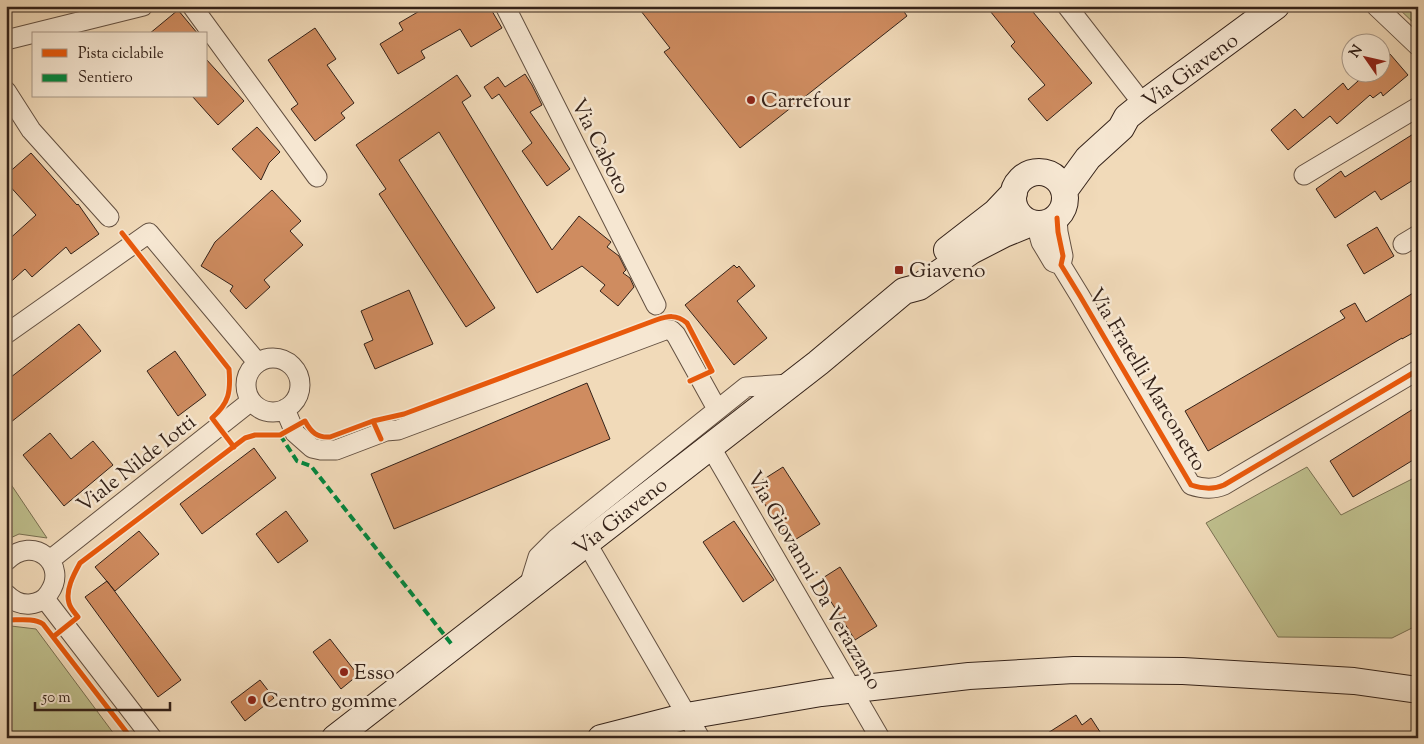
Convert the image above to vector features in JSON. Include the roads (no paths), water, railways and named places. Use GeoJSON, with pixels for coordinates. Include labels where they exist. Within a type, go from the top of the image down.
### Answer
{"type":"FeatureCollection","features":[{"type":"Feature","properties":{"kind":"main road","name":"Via Giaveno"},"geometry":{"type":"LineString","coordinates":[[1043,172],[1078,150],[1116,120],[1135,111],[1276,6]]}},
{"type":"Feature","properties":{"kind":"main road","name":"Via Giaveno"},"geometry":{"type":"LineString","coordinates":[[1064,192],[1088,158],[1121,128],[1135,111]]}},
{"type":"Feature","properties":{"kind":"main road"},"geometry":{"type":"LineString","coordinates":[[1043,172],[1058,180],[1064,192],[1064,206],[1041,221],[1024,220],[1016,210],[1013,199],[1016,186],[1024,177],[1043,172]]}},
{"type":"Feature","properties":{"kind":"main road","name":"Via Giaveno"},"geometry":{"type":"LineString","coordinates":[[904,291],[911,276],[996,212],[1014,193]]}},
{"type":"Feature","properties":{"kind":"main road","name":"Via Giaveno"},"geometry":{"type":"LineString","coordinates":[[335,738],[818,362],[904,291],[919,287],[972,251],[1004,234],[1041,221]]}},
{"type":"Feature","properties":{"kind":"main road"},"geometry":{"type":"LineString","coordinates":[[600,738],[694,727],[821,693],[969,676],[1074,670],[1193,671],[1354,681],[1418,690]]}},
{"type":"Feature","properties":{"kind":"street"},"geometry":{"type":"LineString","coordinates":[[38,32],[143,6]]}},
{"type":"Feature","properties":{"kind":"street"},"geometry":{"type":"LineString","coordinates":[[192,6],[317,177]]}},
{"type":"Feature","properties":{"kind":"street","name":"Via Caboto"},"geometry":{"type":"LineString","coordinates":[[505,6],[656,305]]}},
{"type":"Feature","properties":{"kind":"street"},"geometry":{"type":"LineString","coordinates":[[1067,6],[1135,111]]}},
{"type":"Feature","properties":{"kind":"street"},"geometry":{"type":"LineString","coordinates":[[1376,6],[1418,46]]}},
{"type":"Feature","properties":{"kind":"street"},"geometry":{"type":"LineString","coordinates":[[6,40],[32,34]]}},
{"type":"Feature","properties":{"kind":"street"},"geometry":{"type":"LineString","coordinates":[[6,91],[31,130],[110,217]]}},
{"type":"Feature","properties":{"kind":"street"},"geometry":{"type":"LineString","coordinates":[[1304,174],[1418,107]]}},
{"type":"Feature","properties":{"kind":"street","name":"Via Fratelli Marconetto"},"geometry":{"type":"LineString","coordinates":[[1041,221],[1041,242],[1053,262],[1061,265],[1192,485],[1200,488],[1219,488],[1418,370]]}},
{"type":"Feature","properties":{"kind":"street"},"geometry":{"type":"LineString","coordinates":[[6,334],[149,233],[257,362]]}},
{"type":"Feature","properties":{"kind":"street"},"geometry":{"type":"LineString","coordinates":[[285,409],[295,433],[312,448],[336,450],[386,432],[398,430],[665,330],[671,330],[676,335],[718,409]]}},
{"type":"Feature","properties":{"kind":"street"},"geometry":{"type":"LineString","coordinates":[[268,358],[280,358],[294,368],[299,379],[299,391],[294,402],[285,409],[273,412],[267,411],[251,401],[245,384],[249,372],[257,362],[268,358]]}},
{"type":"Feature","properties":{"kind":"street"},"geometry":{"type":"LineString","coordinates":[[529,586],[538,557],[556,539],[746,386],[789,384]]}},
{"type":"Feature","properties":{"kind":"street","name":"Viale Nilde Iotti"},"geometry":{"type":"LineString","coordinates":[[50,560],[251,401]]}},
{"type":"Feature","properties":{"kind":"street","name":"Via Giovanni Da Verazzano"},"geometry":{"type":"LineString","coordinates":[[710,446],[880,738]]}},
{"type":"Feature","properties":{"kind":"street"},"geometry":{"type":"LineString","coordinates":[[586,542],[694,727]]}},
{"type":"Feature","properties":{"kind":"street"},"geometry":{"type":"LineString","coordinates":[[6,561],[18,552],[29,550],[41,553],[50,560],[54,568],[55,580],[53,588],[45,599],[34,604],[14,601],[6,594]]}},
{"type":"Feature","properties":{"kind":"street"},"geometry":{"type":"LineString","coordinates":[[45,599],[152,736]]}},
{"type":"Feature","properties":{"kind":"place","name":"Carrefour"},"geometry":{"type":"Point","coordinates":[751,100]}},
{"type":"Feature","properties":{"kind":"place","name":"Giaveno"},"geometry":{"type":"Point","coordinates":[899,270]}},
{"type":"Feature","properties":{"kind":"place","name":"Esso"},"geometry":{"type":"Point","coordinates":[344,672]}},
{"type":"Feature","properties":{"kind":"place","name":"Centro gomme"},"geometry":{"type":"Point","coordinates":[252,700]}}]}
